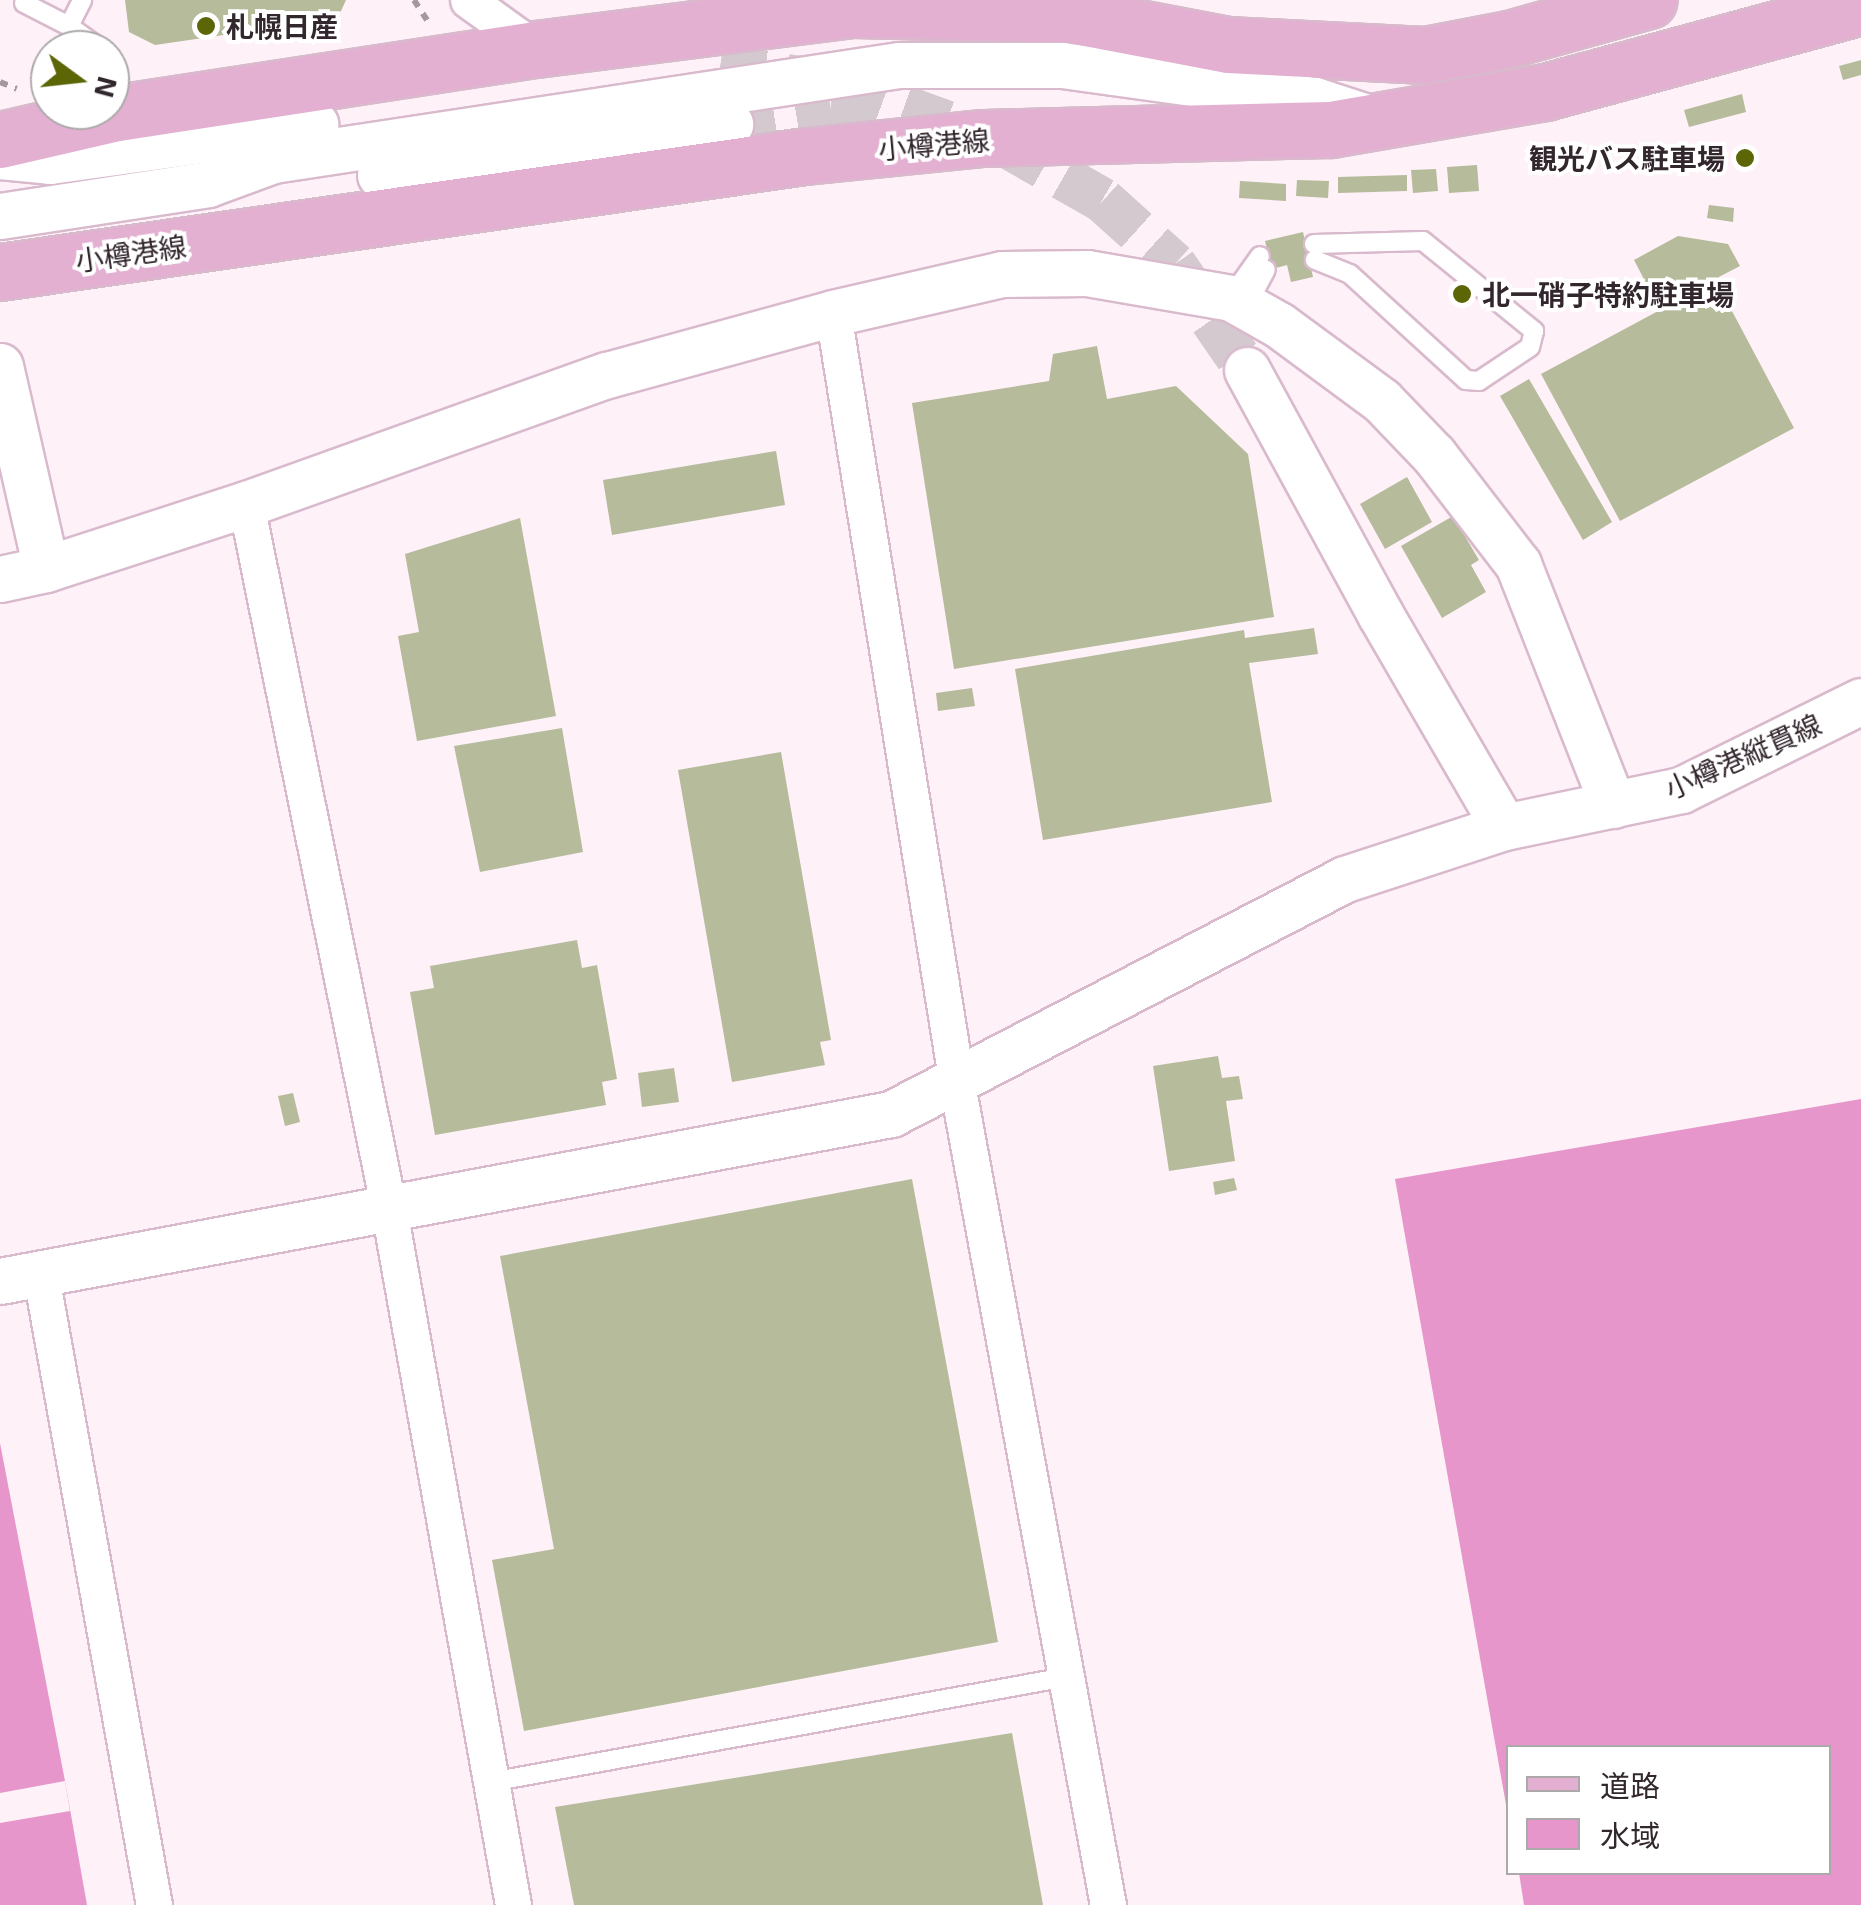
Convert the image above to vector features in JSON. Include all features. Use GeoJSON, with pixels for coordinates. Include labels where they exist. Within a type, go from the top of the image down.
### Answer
{"type":"FeatureCollection","features":[{"type":"Feature","properties":{"kind":"main road"},"geometry":{"type":"LineString","coordinates":[[0,140],[115,106],[854,9],[1065,14],[1228,45],[1425,55],[1509,40],[1649,0]]}},
{"type":"Feature","properties":{"kind":"main road","name":"小樽港線"},"geometry":{"type":"LineString","coordinates":[[0,272],[805,156],[983,138],[1331,130],[1545,92],[1861,6]]}},
{"type":"Feature","properties":{"kind":"street"},"geometry":{"type":"LineString","coordinates":[[468,0],[536,49]]}},
{"type":"Feature","properties":{"kind":"street"},"geometry":{"type":"LineString","coordinates":[[0,216],[208,184],[273,160],[899,65],[1062,65],[1315,100],[1380,122]]}},
{"type":"Feature","properties":{"kind":"street"},"geometry":{"type":"LineString","coordinates":[[0,156],[50,161],[720,66]]}},
{"type":"Feature","properties":{"kind":"street"},"geometry":{"type":"LineString","coordinates":[[208,184],[281,189],[730,124]]}},
{"type":"Feature","properties":{"kind":"street"},"geometry":{"type":"LineString","coordinates":[[0,579],[46,569],[246,504],[607,374],[833,314],[1002,274],[1251,282],[1382,402],[1484,515],[1518,564],[1613,805]]}},
{"type":"Feature","properties":{"kind":"street"},"geometry":{"type":"LineString","coordinates":[[833,314],[957,1084],[1108,1905]]}},
{"type":"Feature","properties":{"kind":"street"},"geometry":{"type":"LineString","coordinates":[[0,366],[46,569]]}},
{"type":"Feature","properties":{"kind":"street"},"geometry":{"type":"LineString","coordinates":[[1247,370],[1380,614],[1504,827]]}},
{"type":"Feature","properties":{"kind":"street"},"geometry":{"type":"LineString","coordinates":[[246,504],[390,1210],[513,1905]]}},
{"type":"Feature","properties":{"kind":"street","name":"小樽港縦貫線"},"geometry":{"type":"LineString","coordinates":[[20,1278],[891,1114],[957,1084],[1345,879],[1504,827],[1681,790],[1861,701]]}},
{"type":"Feature","properties":{"kind":"street"},"geometry":{"type":"LineString","coordinates":[[20,1278],[154,1905]]}},
{"type":"Feature","properties":{"kind":"lane"},"geometry":{"type":"LineString","coordinates":[[69,26],[82,0]]}},
{"type":"Feature","properties":{"kind":"lane"},"geometry":{"type":"LineString","coordinates":[[24,3],[74,30]]}},
{"type":"Feature","properties":{"kind":"lane"},"geometry":{"type":"LineString","coordinates":[[1423,242],[1534,331],[1530,347],[1479,381],[1466,380],[1350,274],[1314,252],[1423,242]]}},
{"type":"Feature","properties":{"kind":"lane"},"geometry":{"type":"LineString","coordinates":[[490,1782],[1066,1677]]}},
{"type":"Feature","properties":{"kind":"water"},"geometry":{"type":"Polygon","coordinates":[[[1861,1099],[1861,1905],[1524,1905],[1519,1875],[1831,1875],[1831,1745],[1506,1745],[1506,1805],[1395,1179],[1861,1099]]]}},
{"type":"Feature","properties":{"kind":"water"},"geometry":{"type":"Polygon","coordinates":[[[0,1443],[65,1781],[87,1905],[0,1905],[0,1443]]]}},
{"type":"Feature","properties":{"kind":"pier"},"geometry":{"type":"Polygon","coordinates":[[[65,1781],[70,1811],[0,1823],[0,1793],[65,1781]]]}},
{"type":"Feature","properties":{"kind":"building","name":"札幌日産"},"geometry":{"type":"Polygon","coordinates":[[[125,0],[346,0],[341,11],[325,20],[155,45],[129,30],[125,0]]]}},
{"type":"Feature","properties":{"kind":"building"},"geometry":{"type":"Polygon","coordinates":[[[1861,60],[1861,75],[1843,80],[1839,66],[1861,60]]]}},
{"type":"Feature","properties":{"kind":"building"},"geometry":{"type":"Polygon","coordinates":[[[1742,94],[1746,112],[1689,127],[1684,110],[1742,94]]]}},
{"type":"Feature","properties":{"kind":"building"},"geometry":{"type":"Polygon","coordinates":[[[1477,165],[1479,191],[1449,193],[1447,167],[1477,165]]]}},
{"type":"Feature","properties":{"kind":"building"},"geometry":{"type":"Polygon","coordinates":[[[1436,169],[1438,191],[1413,193],[1411,170],[1436,169]]]}},
{"type":"Feature","properties":{"kind":"building"},"geometry":{"type":"Polygon","coordinates":[[[1407,175],[1407,191],[1338,193],[1338,177],[1407,175]]]}},
{"type":"Feature","properties":{"kind":"building"},"geometry":{"type":"Polygon","coordinates":[[[1297,180],[1329,181],[1328,198],[1296,196],[1297,180]]]}},
{"type":"Feature","properties":{"kind":"building"},"geometry":{"type":"Polygon","coordinates":[[[1240,181],[1286,184],[1286,201],[1239,198],[1240,181]]]}},
{"type":"Feature","properties":{"kind":"building"},"geometry":{"type":"Polygon","coordinates":[[[1709,205],[1734,208],[1733,222],[1707,218],[1709,205]]]}},
{"type":"Feature","properties":{"kind":"building"},"geometry":{"type":"Polygon","coordinates":[[[1303,232],[1313,277],[1291,282],[1287,265],[1272,269],[1265,241],[1303,232]]]}},
{"type":"Feature","properties":{"kind":"building"},"geometry":{"type":"Polygon","coordinates":[[[1678,236],[1728,244],[1740,266],[1715,279],[1794,428],[1620,521],[1541,374],[1660,310],[1634,260],[1678,236]]]}},
{"type":"Feature","properties":{"kind":"building"},"geometry":{"type":"Polygon","coordinates":[[[1097,346],[1107,399],[1176,386],[1248,454],[1274,617],[954,669],[912,403],[1049,381],[1053,354],[1097,346]]]}},
{"type":"Feature","properties":{"kind":"building"},"geometry":{"type":"Polygon","coordinates":[[[1529,379],[1612,522],[1583,540],[1500,396],[1529,379]]]}},
{"type":"Feature","properties":{"kind":"building"},"geometry":{"type":"Polygon","coordinates":[[[776,451],[785,505],[612,535],[603,480],[776,451]]]}},
{"type":"Feature","properties":{"kind":"building"},"geometry":{"type":"Polygon","coordinates":[[[1407,477],[1432,522],[1385,549],[1360,504],[1407,477]]]}},
{"type":"Feature","properties":{"kind":"building"},"geometry":{"type":"Polygon","coordinates":[[[1453,516],[1479,560],[1471,565],[1486,592],[1442,618],[1401,546],[1453,516]]]}},
{"type":"Feature","properties":{"kind":"building"},"geometry":{"type":"Polygon","coordinates":[[[520,518],[556,716],[417,741],[398,636],[419,632],[405,554],[520,518]]]}},
{"type":"Feature","properties":{"kind":"building"},"geometry":{"type":"Polygon","coordinates":[[[1314,628],[1318,654],[1249,663],[1272,802],[1043,840],[1015,669],[1244,630],[1245,638],[1314,628]]]}},
{"type":"Feature","properties":{"kind":"building"},"geometry":{"type":"Polygon","coordinates":[[[972,688],[975,706],[938,711],[936,693],[972,688]]]}},
{"type":"Feature","properties":{"kind":"building"},"geometry":{"type":"Polygon","coordinates":[[[562,728],[583,852],[480,872],[454,746],[562,728]]]}},
{"type":"Feature","properties":{"kind":"building"},"geometry":{"type":"Polygon","coordinates":[[[781,752],[831,1040],[820,1042],[825,1065],[732,1082],[678,770],[781,752]]]}},
{"type":"Feature","properties":{"kind":"building"},"geometry":{"type":"Polygon","coordinates":[[[577,940],[582,968],[597,965],[617,1079],[602,1082],[606,1105],[435,1135],[410,992],[434,988],[430,966],[577,940]]]}},
{"type":"Feature","properties":{"kind":"building"},"geometry":{"type":"Polygon","coordinates":[[[1218,1056],[1222,1078],[1239,1076],[1243,1099],[1226,1101],[1235,1161],[1169,1171],[1153,1066],[1218,1056]]]}},
{"type":"Feature","properties":{"kind":"building"},"geometry":{"type":"Polygon","coordinates":[[[674,1068],[679,1102],[642,1107],[638,1073],[674,1068]]]}},
{"type":"Feature","properties":{"kind":"building"},"geometry":{"type":"Polygon","coordinates":[[[293,1093],[300,1122],[285,1126],[278,1096],[293,1093]]]}},
{"type":"Feature","properties":{"kind":"building"},"geometry":{"type":"Polygon","coordinates":[[[1234,1178],[1237,1190],[1215,1195],[1213,1182],[1234,1178]]]}},
{"type":"Feature","properties":{"kind":"building"},"geometry":{"type":"Polygon","coordinates":[[[912,1179],[998,1642],[524,1731],[492,1560],[554,1549],[500,1256],[912,1179]]]}},
{"type":"Feature","properties":{"kind":"building"},"geometry":{"type":"Polygon","coordinates":[[[1012,1733],[1043,1905],[574,1905],[555,1807],[1012,1733]]]}},
{"type":"Feature","properties":{"kind":"tunnel"},"geometry":{"type":"LineString","coordinates":[[720,66],[841,84],[1005,144],[1103,200],[1174,264],[1247,370]]}},
{"type":"Feature","properties":{"kind":"tunnel"},"geometry":{"type":"LineString","coordinates":[[730,124],[831,108],[872,109]]}},
{"type":"Feature","properties":{"kind":"place","name":"札幌日産"},"geometry":{"type":"Point","coordinates":[206,26]}},
{"type":"Feature","properties":{"kind":"place","name":"観光バス駐車場"},"geometry":{"type":"Point","coordinates":[1745,158]}},
{"type":"Feature","properties":{"kind":"place","name":"北一硝子特約駐車場"},"geometry":{"type":"Point","coordinates":[1462,294]}}]}
